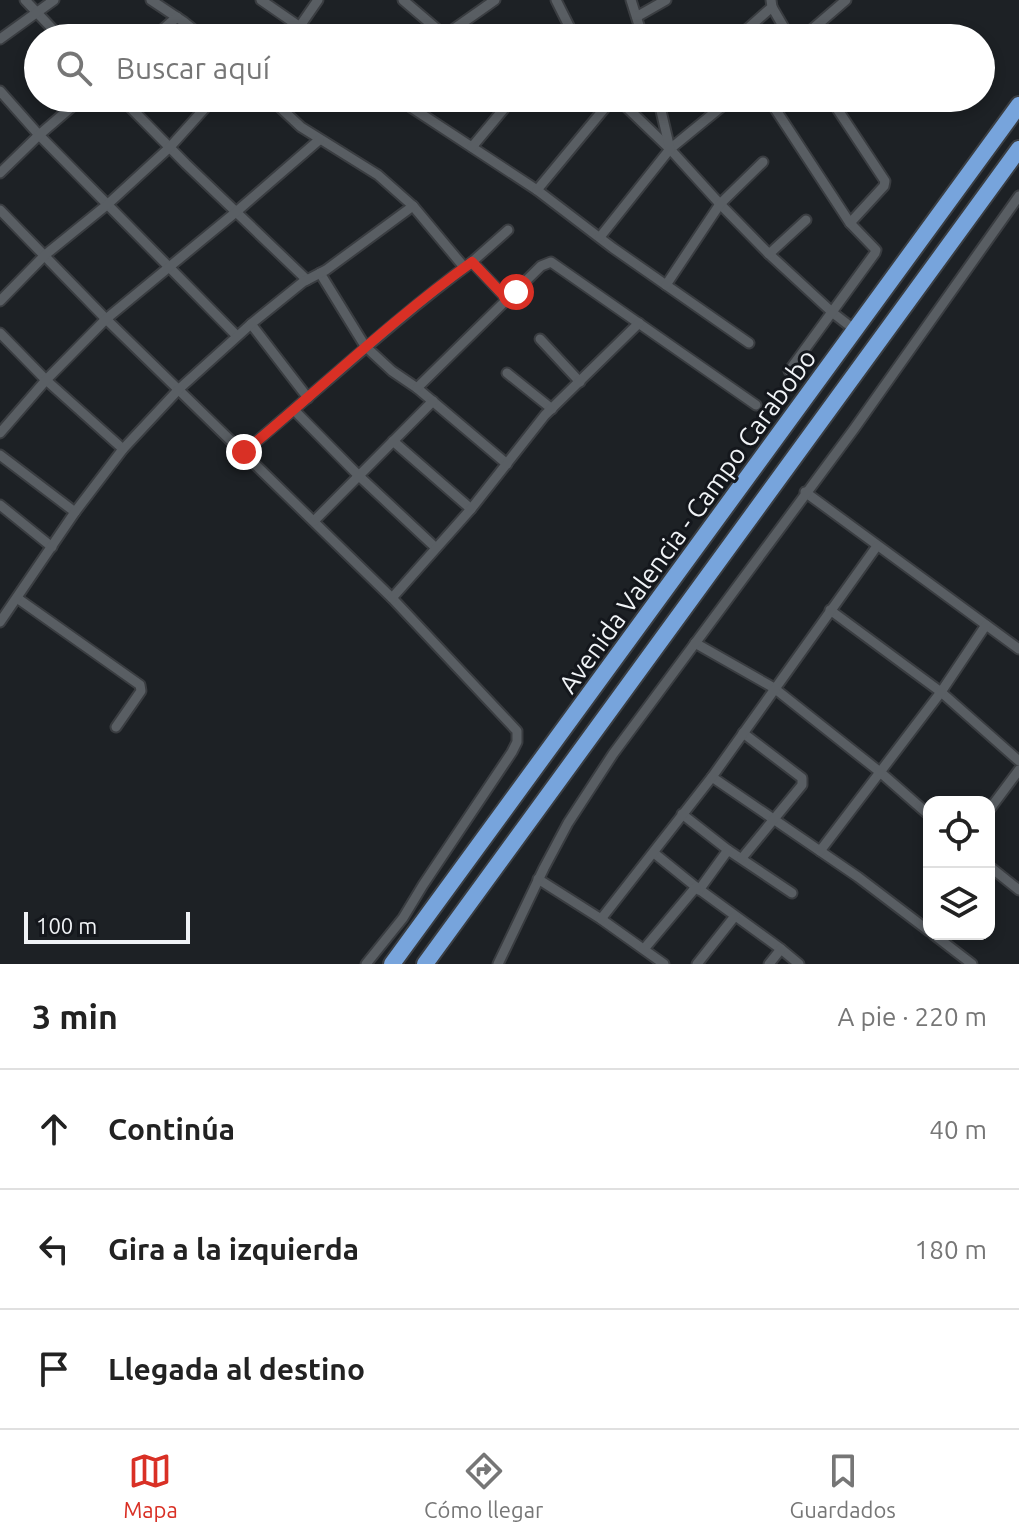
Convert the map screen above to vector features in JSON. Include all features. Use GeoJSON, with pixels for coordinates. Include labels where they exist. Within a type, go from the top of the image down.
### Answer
{"type":"FeatureCollection","features":[{"type":"Feature","properties":{"kind":"highway","name":"Avenida Valencia - Campo Carabobo"},"geometry":{"type":"LineString","coordinates":[[392,964],[1019,105]]}},
{"type":"Feature","properties":{"kind":"highway","name":"Avenida Valencia - Campo Carabobo"},"geometry":{"type":"LineString","coordinates":[[425,964],[1019,149]]}},
{"type":"Feature","properties":{"kind":"street"},"geometry":{"type":"LineString","coordinates":[[25,0],[47,24]]}},
{"type":"Feature","properties":{"kind":"street"},"geometry":{"type":"LineString","coordinates":[[0,39],[54,0]]}},
{"type":"Feature","properties":{"kind":"street"},"geometry":{"type":"LineString","coordinates":[[151,0],[186,24]]}},
{"type":"Feature","properties":{"kind":"street"},"geometry":{"type":"LineString","coordinates":[[261,0],[297,24]]}},
{"type":"Feature","properties":{"kind":"street"},"geometry":{"type":"LineString","coordinates":[[301,24],[318,0]]}},
{"type":"Feature","properties":{"kind":"street"},"geometry":{"type":"LineString","coordinates":[[403,0],[428,24]]}},
{"type":"Feature","properties":{"kind":"street"},"geometry":{"type":"LineString","coordinates":[[461,24],[495,0]]}},
{"type":"Feature","properties":{"kind":"street"},"geometry":{"type":"LineString","coordinates":[[556,0],[566,24]]}},
{"type":"Feature","properties":{"kind":"street"},"geometry":{"type":"LineString","coordinates":[[631,0],[640,24]]}},
{"type":"Feature","properties":{"kind":"street"},"geometry":{"type":"LineString","coordinates":[[638,16],[666,0]]}},
{"type":"Feature","properties":{"kind":"street"},"geometry":{"type":"LineString","coordinates":[[818,24],[846,0]]}},
{"type":"Feature","properties":{"kind":"street"},"geometry":{"type":"LineString","coordinates":[[751,24],[771,4],[782,24]]}},
{"type":"Feature","properties":{"kind":"street"},"geometry":{"type":"LineString","coordinates":[[169,24],[177,17]]}},
{"type":"Feature","properties":{"kind":"street"},"geometry":{"type":"LineString","coordinates":[[0,91],[39,135],[237,336]]}},
{"type":"Feature","properties":{"kind":"street"},"geometry":{"type":"LineString","coordinates":[[0,173],[66,112]]}},
{"type":"Feature","properties":{"kind":"street"},"geometry":{"type":"LineString","coordinates":[[135,112],[307,280]]}},
{"type":"Feature","properties":{"kind":"street"},"geometry":{"type":"LineString","coordinates":[[0,301],[45,255],[108,204],[170,147],[201,112]]}},
{"type":"Feature","properties":{"kind":"street"},"geometry":{"type":"LineString","coordinates":[[285,112],[319,140],[378,175],[508,300]]}},
{"type":"Feature","properties":{"kind":"street"},"geometry":{"type":"LineString","coordinates":[[418,112],[537,190],[749,343]]}},
{"type":"Feature","properties":{"kind":"street"},"geometry":{"type":"LineString","coordinates":[[472,147],[501,112]]}},
{"type":"Feature","properties":{"kind":"street"},"geometry":{"type":"LineString","coordinates":[[537,190],[603,112]]}},
{"type":"Feature","properties":{"kind":"street"},"geometry":{"type":"LineString","coordinates":[[630,112],[670,149],[769,254],[855,330]]}},
{"type":"Feature","properties":{"kind":"street"},"geometry":{"type":"LineString","coordinates":[[661,112],[670,149]]}},
{"type":"Feature","properties":{"kind":"street"},"geometry":{"type":"LineString","coordinates":[[600,237],[670,149],[715,112]]}},
{"type":"Feature","properties":{"kind":"street"},"geometry":{"type":"LineString","coordinates":[[777,112],[850,223],[874,246],[875,253],[789,371]]}},
{"type":"Feature","properties":{"kind":"street"},"geometry":{"type":"LineString","coordinates":[[839,112],[885,181],[884,186],[850,223]]}},
{"type":"Feature","properties":{"kind":"street"},"geometry":{"type":"LineString","coordinates":[[0,433],[46,380],[106,319],[319,140]]}},
{"type":"Feature","properties":{"kind":"street"},"geometry":{"type":"LineString","coordinates":[[666,285],[720,204],[763,162]]}},
{"type":"Feature","properties":{"kind":"street"},"geometry":{"type":"LineString","coordinates":[[498,964],[568,823],[613,754],[854,429],[1019,196]]}},
{"type":"Feature","properties":{"kind":"street"},"geometry":{"type":"LineString","coordinates":[[0,622],[75,512],[123,449],[179,389],[251,324],[307,280],[369,240],[413,206]]}},
{"type":"Feature","properties":{"kind":"street"},"geometry":{"type":"LineString","coordinates":[[0,210],[106,319],[392,598],[517,731],[517,742],[512,752],[403,918],[366,964]]}},
{"type":"Feature","properties":{"kind":"street"},"geometry":{"type":"LineString","coordinates":[[769,254],[806,220]]}},
{"type":"Feature","properties":{"kind":"street"},"geometry":{"type":"LineString","coordinates":[[244,452],[365,346],[508,230]]}},
{"type":"Feature","properties":{"kind":"street"},"geometry":{"type":"LineString","coordinates":[[417,388],[541,266],[551,262],[756,405]]}},
{"type":"Feature","properties":{"kind":"street"},"geometry":{"type":"LineString","coordinates":[[320,273],[365,346],[507,464]]}},
{"type":"Feature","properties":{"kind":"street"},"geometry":{"type":"LineString","coordinates":[[392,598],[471,509],[552,409],[639,323]]}},
{"type":"Feature","properties":{"kind":"street"},"geometry":{"type":"LineString","coordinates":[[251,324],[308,398]]}},
{"type":"Feature","properties":{"kind":"street"},"geometry":{"type":"LineString","coordinates":[[0,333],[46,380],[123,449]]}},
{"type":"Feature","properties":{"kind":"street"},"geometry":{"type":"LineString","coordinates":[[540,339],[580,382]]}},
{"type":"Feature","properties":{"kind":"street"},"geometry":{"type":"LineString","coordinates":[[507,373],[552,409]]}},
{"type":"Feature","properties":{"kind":"street"},"geometry":{"type":"LineString","coordinates":[[314,521],[433,401]]}},
{"type":"Feature","properties":{"kind":"street"},"geometry":{"type":"LineString","coordinates":[[294,410],[436,548]]}},
{"type":"Feature","properties":{"kind":"street"},"geometry":{"type":"LineString","coordinates":[[393,441],[471,509]]}},
{"type":"Feature","properties":{"kind":"street"},"geometry":{"type":"LineString","coordinates":[[0,455],[75,512]]}},
{"type":"Feature","properties":{"kind":"street"},"geometry":{"type":"LineString","coordinates":[[805,492],[1019,649]]}},
{"type":"Feature","properties":{"kind":"street"},"geometry":{"type":"LineString","coordinates":[[0,505],[52,547]]}},
{"type":"Feature","properties":{"kind":"street"},"geometry":{"type":"LineString","coordinates":[[601,919],[712,777],[877,546]]}},
{"type":"Feature","properties":{"kind":"street"},"geometry":{"type":"LineString","coordinates":[[17,598],[140,685],[141,691],[116,727]]}},
{"type":"Feature","properties":{"kind":"street"},"geometry":{"type":"LineString","coordinates":[[830,610],[941,692],[1019,761]]}},
{"type":"Feature","properties":{"kind":"street"},"geometry":{"type":"LineString","coordinates":[[820,851],[941,692],[986,625]]}},
{"type":"Feature","properties":{"kind":"street"},"geometry":{"type":"LineString","coordinates":[[695,643],[774,688],[923,810]]}},
{"type":"Feature","properties":{"kind":"street"},"geometry":{"type":"LineString","coordinates":[[742,858],[802,785],[799,774],[743,733]]}},
{"type":"Feature","properties":{"kind":"street"},"geometry":{"type":"LineString","coordinates":[[995,802],[1019,770]]}},
{"type":"Feature","properties":{"kind":"street"},"geometry":{"type":"LineString","coordinates":[[712,777],[923,926]]}},
{"type":"Feature","properties":{"kind":"street"},"geometry":{"type":"LineString","coordinates":[[682,814],[728,850],[792,893]]}},
{"type":"Feature","properties":{"kind":"street"},"geometry":{"type":"LineString","coordinates":[[644,949],[728,850]]}},
{"type":"Feature","properties":{"kind":"street"},"geometry":{"type":"LineString","coordinates":[[654,853],[799,964]]}},
{"type":"Feature","properties":{"kind":"street"},"geometry":{"type":"LineString","coordinates":[[992,868],[1019,890]]}},
{"type":"Feature","properties":{"kind":"street"},"geometry":{"type":"LineString","coordinates":[[538,879],[664,964]]}},
{"type":"Feature","properties":{"kind":"street"},"geometry":{"type":"LineString","coordinates":[[423,885],[439,901]]}},
{"type":"Feature","properties":{"kind":"street"},"geometry":{"type":"LineString","coordinates":[[697,964],[735,916]]}},
{"type":"Feature","properties":{"kind":"street"},"geometry":{"type":"LineString","coordinates":[[941,940],[972,964]]}},
{"type":"Feature","properties":{"kind":"street"},"geometry":{"type":"LineString","coordinates":[[769,964],[781,949]]}},
{"type":"Feature","properties":{"kind":"route"},"geometry":{"type":"LineString","coordinates":[[244,452],[365,346],[472,262],[508,300],[516,292]]}}]}
